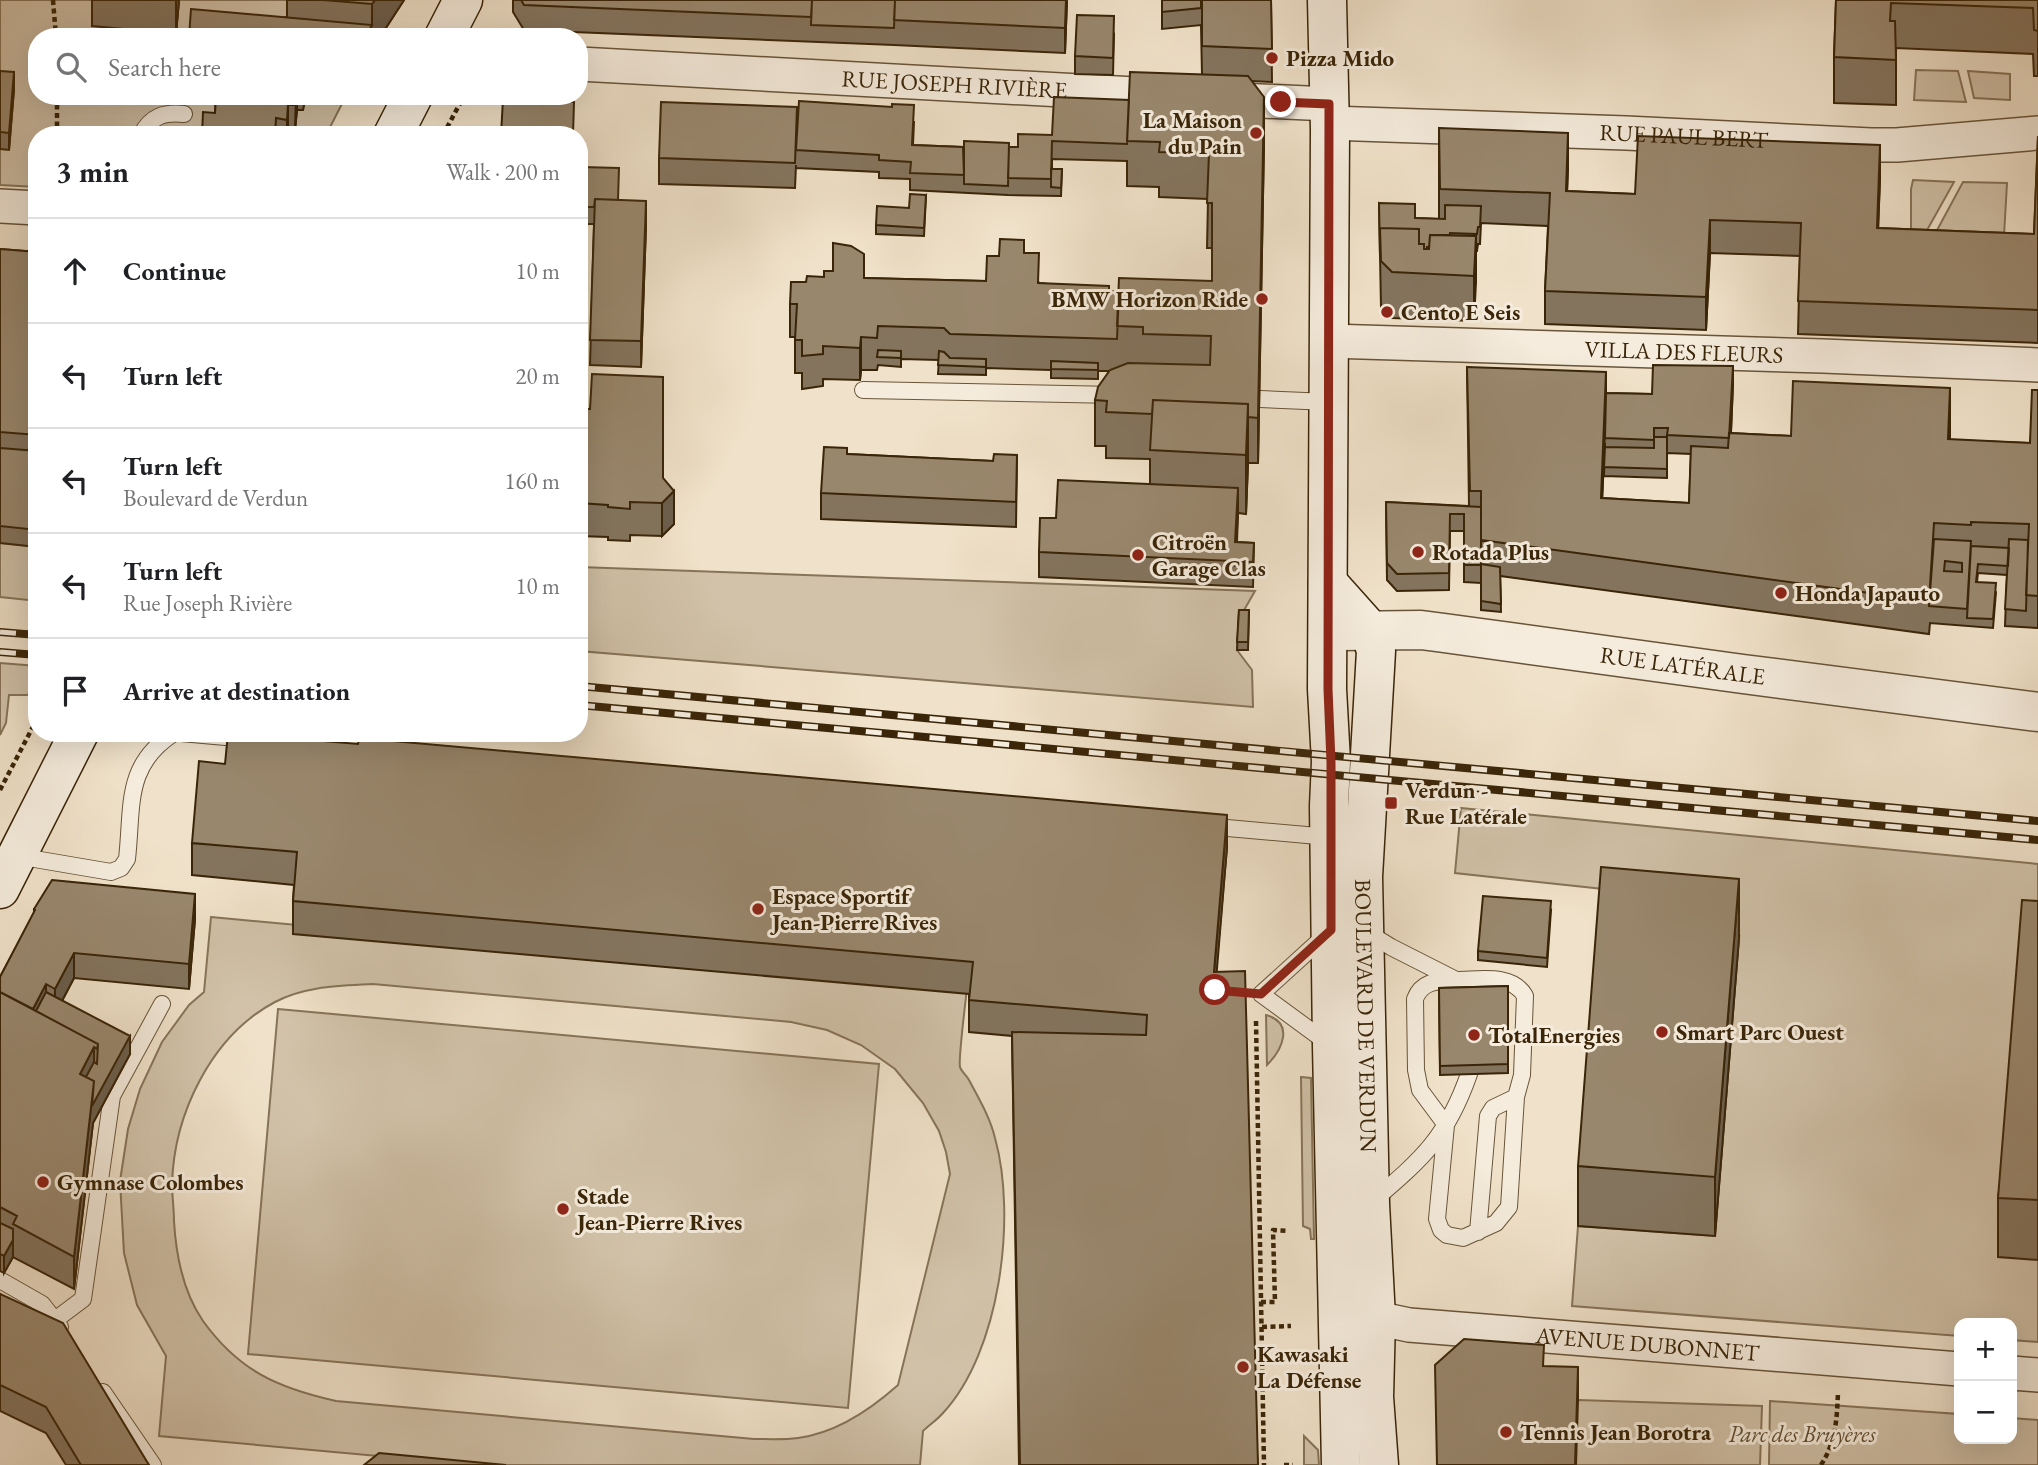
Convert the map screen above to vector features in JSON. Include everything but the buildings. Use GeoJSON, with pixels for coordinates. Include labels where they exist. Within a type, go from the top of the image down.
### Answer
{"type":"FeatureCollection","features":[{"type":"Feature","properties":{"kind":"main road"},"geometry":{"type":"LineString","coordinates":[[449,28],[463,0]]}},
{"type":"Feature","properties":{"kind":"main road","name":"BOULEVARD DE VERDUN"},"geometry":{"type":"LineString","coordinates":[[1327,0],[1330,837],[1347,930],[1370,1204],[1376,1318],[1374,1398],[1379,1465]]}},
{"type":"Feature","properties":{"kind":"main road"},"geometry":{"type":"LineString","coordinates":[[398,126],[408,105]]}},
{"type":"Feature","properties":{"kind":"main road"},"geometry":{"type":"LineString","coordinates":[[1328,583],[1370,630]]}},
{"type":"Feature","properties":{"kind":"main road","name":"BOULEVARD DE VERDUN"},"geometry":{"type":"LineString","coordinates":[[1341,1465],[1332,1046],[1366,815],[1376,651],[1370,630]]}},
{"type":"Feature","properties":{"kind":"main road","name":"RUE LATÉRALE"},"geometry":{"type":"LineString","coordinates":[[1328,632],[1370,630],[1444,633],[2038,712]]}},
{"type":"Feature","properties":{"kind":"main road"},"geometry":{"type":"LineString","coordinates":[[8,872],[74,742]]}},
{"type":"Feature","properties":{"kind":"street","name":"RUE JOSEPH RIVIÈRE"},"geometry":{"type":"LineString","coordinates":[[588,65],[1329,114]]}},
{"type":"Feature","properties":{"kind":"street","name":"RUE PAUL BERT"},"geometry":{"type":"LineString","coordinates":[[1329,114],[1871,145],[2038,133]]}},
{"type":"Feature","properties":{"kind":"street"},"geometry":{"type":"LineString","coordinates":[[0,205],[28,207]]}},
{"type":"Feature","properties":{"kind":"street","name":"VILLA DES FLEURS"},"geometry":{"type":"LineString","coordinates":[[1329,341],[2038,365]]}},
{"type":"Feature","properties":{"kind":"street","name":"AVENUE DUBONNET"},"geometry":{"type":"LineString","coordinates":[[1338,1301],[1376,1318],[1409,1325],[1954,1369]]}},
{"type":"Feature","properties":{"kind":"street"},"geometry":{"type":"LineString","coordinates":[[2017,1374],[2038,1376]]}},
{"type":"Feature","properties":{"kind":"lane"},"geometry":{"type":"LineString","coordinates":[[147,126],[153,118],[163,114],[184,114]]}},
{"type":"Feature","properties":{"kind":"lane"},"geometry":{"type":"LineString","coordinates":[[863,390],[1127,396]]}},
{"type":"Feature","properties":{"kind":"lane"},"geometry":{"type":"LineString","coordinates":[[1260,398],[1329,402]]}},
{"type":"Feature","properties":{"kind":"lane"},"geometry":{"type":"LineString","coordinates":[[8,872],[111,872],[121,868],[127,859],[136,775],[160,742]]}},
{"type":"Feature","properties":{"kind":"lane"},"geometry":{"type":"LineString","coordinates":[[1188,824],[1330,837]]}},
{"type":"Feature","properties":{"kind":"lane"},"geometry":{"type":"LineString","coordinates":[[1332,1046],[1255,993],[1347,930],[1391,947],[1456,980],[1468,996]]}},
{"type":"Feature","properties":{"kind":"lane"},"geometry":{"type":"LineString","coordinates":[[1456,980],[1504,980],[1522,990],[1525,996],[1522,1075],[1516,1097],[1509,1207],[1496,1223],[1456,1239],[1441,1230],[1437,1219],[1446,1125],[1420,1090],[1416,1070],[1418,991],[1430,982],[1456,980]]}},
{"type":"Feature","properties":{"kind":"lane"},"geometry":{"type":"LineString","coordinates":[[55,1320],[83,1299],[112,1096],[162,1004]]}},
{"type":"Feature","properties":{"kind":"lane"},"geometry":{"type":"LineString","coordinates":[[1370,1204],[1437,1142],[1460,1099],[1469,1074]]}},
{"type":"Feature","properties":{"kind":"lane"},"geometry":{"type":"LineString","coordinates":[[1478,1232],[1488,1116],[1493,1108],[1516,1097]]}},
{"type":"Feature","properties":{"kind":"lane"},"geometry":{"type":"LineString","coordinates":[[0,1280],[42,1304],[70,1342]]}},
{"type":"Feature","properties":{"kind":"lane"},"geometry":{"type":"LineString","coordinates":[[93,1376],[153,1465]]}},
{"type":"Feature","properties":{"kind":"path"},"geometry":{"type":"LineString","coordinates":[[53,0],[55,28]]}},
{"type":"Feature","properties":{"kind":"path"},"geometry":{"type":"LineString","coordinates":[[57,105],[57,126]]}},
{"type":"Feature","properties":{"kind":"path"},"geometry":{"type":"LineString","coordinates":[[448,126],[459,105]]}},
{"type":"Feature","properties":{"kind":"path"},"geometry":{"type":"LineString","coordinates":[[0,790],[28,736]]}},
{"type":"Feature","properties":{"kind":"path"},"geometry":{"type":"LineString","coordinates":[[1255,993],[1264,1465]]}},
{"type":"Feature","properties":{"kind":"path"},"geometry":{"type":"LineString","coordinates":[[1261,1302],[1275,1302],[1273,1230],[1288,1231]]}},
{"type":"Feature","properties":{"kind":"path"},"geometry":{"type":"LineString","coordinates":[[1262,1327],[1291,1326]]}},
{"type":"Feature","properties":{"kind":"path"},"geometry":{"type":"LineString","coordinates":[[1821,1465],[1829,1452],[1837,1423],[1839,1360]]}},
{"type":"Feature","properties":{"kind":"path"},"geometry":{"type":"LineString","coordinates":[[1284,1465],[1293,1465]]}},
{"type":"Feature","properties":{"kind":"green space"},"geometry":{"type":"Polygon","coordinates":[[[0,0],[94,0],[162,28],[28,28],[28,105],[217,105],[216,126],[28,126],[28,187],[0,185],[0,0]]]}},
{"type":"Feature","properties":{"kind":"green space"},"geometry":{"type":"Polygon","coordinates":[[[179,0],[314,0],[296,28],[177,28],[179,0]]]}},
{"type":"Feature","properties":{"kind":"green space"},"geometry":{"type":"Polygon","coordinates":[[[1916,70],[1958,71],[1966,102],[1914,100],[1916,70]]]}},
{"type":"Feature","properties":{"kind":"green space"},"geometry":{"type":"Polygon","coordinates":[[[1968,71],[2010,74],[2010,100],[1974,98],[1968,71]]]}},
{"type":"Feature","properties":{"kind":"green space"},"geometry":{"type":"Polygon","coordinates":[[[304,105],[341,105],[331,126],[291,126],[297,110],[303,110],[304,105]]]}},
{"type":"Feature","properties":{"kind":"green space"},"geometry":{"type":"Polygon","coordinates":[[[1913,180],[1954,182],[1926,232],[1911,231],[1913,180]]]}},
{"type":"Feature","properties":{"kind":"green space"},"geometry":{"type":"Polygon","coordinates":[[[1963,182],[2007,183],[2004,236],[1936,232],[1963,182]]]}},
{"type":"Feature","properties":{"kind":"green space"},"geometry":{"type":"Polygon","coordinates":[[[0,543],[28,546],[28,600],[0,597],[0,543]]]}},
{"type":"Feature","properties":{"kind":"green space"},"geometry":{"type":"Polygon","coordinates":[[[588,567],[1255,591],[1239,619],[1237,650],[1252,670],[1253,707],[588,652],[588,567]]]}},
{"type":"Feature","properties":{"kind":"green space"},"geometry":{"type":"Polygon","coordinates":[[[0,663],[28,665],[28,695],[9,695],[6,723],[0,735],[0,663]]]}},
{"type":"Feature","properties":{"kind":"green space"},"geometry":{"type":"Polygon","coordinates":[[[1461,808],[2038,864],[2038,1342],[2017,1340],[2017,1318],[1954,1318],[1954,1336],[1572,1306],[1578,1226],[1715,1236],[1603,889],[1455,873],[1461,808]]]}},
{"type":"Feature","properties":{"kind":"green space"},"geometry":{"type":"Polygon","coordinates":[[[211,917],[967,987],[960,1067],[984,1108],[995,1138],[1004,1206],[1003,1244],[999,1282],[978,1355],[963,1387],[943,1413],[923,1431],[920,1465],[477,1465],[159,1436],[166,1356],[137,1305],[124,1253],[120,1181],[128,1129],[140,1089],[162,1042],[189,1005],[204,992],[211,917]],[[373,984],[311,990],[275,1002],[252,1017],[232,1035],[215,1056],[200,1079],[180,1131],[172,1184],[174,1221],[179,1260],[190,1298],[217,1338],[246,1365],[278,1383],[336,1401],[754,1439],[798,1438],[839,1426],[876,1403],[898,1385],[950,1174],[939,1131],[923,1103],[895,1069],[861,1045],[827,1030],[791,1022],[373,984]]]}},
{"type":"Feature","properties":{"kind":"green space","name":"Stade Jean-Pierre Rives"},"geometry":{"type":"Polygon","coordinates":[[[278,1009],[879,1064],[848,1408],[248,1354],[278,1009]]]}},
{"type":"Feature","properties":{"kind":"green space"},"geometry":{"type":"Polygon","coordinates":[[[1266,1015],[1275,1019],[1283,1030],[1281,1045],[1267,1065],[1266,1015]]]}},
{"type":"Feature","properties":{"kind":"green space"},"geometry":{"type":"Polygon","coordinates":[[[1301,1077],[1311,1078],[1314,1239],[1311,1239],[1310,1229],[1303,1226],[1301,1077]]]}},
{"type":"Feature","properties":{"kind":"green space"},"geometry":{"type":"Polygon","coordinates":[[[1578,1400],[1762,1406],[1760,1465],[1480,1465],[1578,1400]]]}},
{"type":"Feature","properties":{"kind":"green space","name":"Parc des Bruyères"},"geometry":{"type":"Polygon","coordinates":[[[1770,1401],[1954,1414],[1954,1444],[2017,1444],[2017,1418],[2038,1420],[2038,1465],[1769,1465],[1770,1401]]]}},
{"type":"Feature","properties":{"kind":"green space"},"geometry":{"type":"Polygon","coordinates":[[[1304,1436],[1318,1450],[1319,1465],[1304,1465],[1304,1436]]]}},
{"type":"Feature","properties":{"kind":"railway"},"geometry":{"type":"LineString","coordinates":[[0,632],[28,634]]}},
{"type":"Feature","properties":{"kind":"railway"},"geometry":{"type":"LineString","coordinates":[[0,652],[28,654]]}},
{"type":"Feature","properties":{"kind":"railway"},"geometry":{"type":"LineString","coordinates":[[588,687],[2038,821]]}},
{"type":"Feature","properties":{"kind":"railway"},"geometry":{"type":"LineString","coordinates":[[588,706],[2038,840]]}},
{"type":"Feature","properties":{"kind":"place","name":"Pizza Mido"},"geometry":{"type":"Point","coordinates":[1272,58]}},
{"type":"Feature","properties":{"kind":"place","name":"La Maison du Pain"},"geometry":{"type":"Point","coordinates":[1256,133]}},
{"type":"Feature","properties":{"kind":"place","name":"BMW Horizon Ride"},"geometry":{"type":"Point","coordinates":[1262,299]}},
{"type":"Feature","properties":{"kind":"place","name":"Cento E Seis"},"geometry":{"type":"Point","coordinates":[1387,312]}},
{"type":"Feature","properties":{"kind":"place","name":"Rotada Plus"},"geometry":{"type":"Point","coordinates":[1418,552]}},
{"type":"Feature","properties":{"kind":"place","name":"Citroën Garage Clas"},"geometry":{"type":"Point","coordinates":[1138,555]}},
{"type":"Feature","properties":{"kind":"place","name":"Honda Japauto"},"geometry":{"type":"Point","coordinates":[1781,593]}},
{"type":"Feature","properties":{"kind":"place","name":"Verdun - Rue Latérale"},"geometry":{"type":"Point","coordinates":[1391,803]}},
{"type":"Feature","properties":{"kind":"place","name":"Espace Sportif Jean-Pierre Rives"},"geometry":{"type":"Point","coordinates":[758,909]}},
{"type":"Feature","properties":{"kind":"place","name":"Smart Parc Ouest"},"geometry":{"type":"Point","coordinates":[1662,1032]}},
{"type":"Feature","properties":{"kind":"place","name":"TotalEnergies"},"geometry":{"type":"Point","coordinates":[1474,1035]}},
{"type":"Feature","properties":{"kind":"place","name":"Gymnase Colombes"},"geometry":{"type":"Point","coordinates":[43,1182]}},
{"type":"Feature","properties":{"kind":"place","name":"Stade Jean-Pierre Rives"},"geometry":{"type":"Point","coordinates":[563,1209]}},
{"type":"Feature","properties":{"kind":"place","name":"Kawasaki La Défense"},"geometry":{"type":"Point","coordinates":[1243,1367]}},
{"type":"Feature","properties":{"kind":"place","name":"Tennis Jean Borotra"},"geometry":{"type":"Point","coordinates":[1506,1432]}},
{"type":"Feature","properties":{"kind":"route"},"geometry":{"type":"LineString","coordinates":[[1215,990],[1261,994],[1331,930],[1328,689],[1329,104],[1281,102]]}}]}
